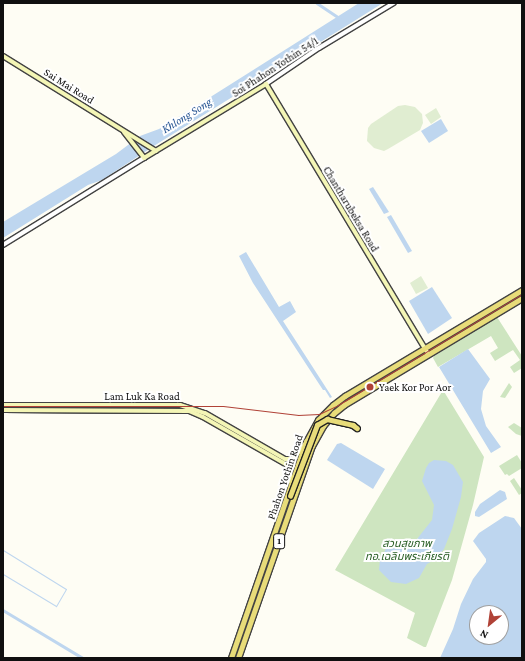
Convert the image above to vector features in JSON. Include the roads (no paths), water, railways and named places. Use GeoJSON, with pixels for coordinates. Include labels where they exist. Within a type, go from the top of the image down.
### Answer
{"type":"FeatureCollection","features":[{"type":"Feature","properties":{"kind":"main road","name":"Sai Mai Road"},"geometry":{"type":"LineString","coordinates":[[3,56],[132,138],[154,150]]}},
{"type":"Feature","properties":{"kind":"main road","name":"Soi Phahon Yothin 54/1"},"geometry":{"type":"LineString","coordinates":[[144,157],[266,84]]}},
{"type":"Feature","properties":{"kind":"main road","name":"Chantharubeksa Road"},"geometry":{"type":"LineString","coordinates":[[266,84],[421,344],[426,356]]}},
{"type":"Feature","properties":{"kind":"main road","name":"Sai Mai Road"},"geometry":{"type":"LineString","coordinates":[[132,138],[144,157]]}},
{"type":"Feature","properties":{"kind":"main road","name":"Phahon Yothin Road"},"geometry":{"type":"LineString","coordinates":[[231,658],[306,442],[318,420],[333,405],[522,290]]}},
{"type":"Feature","properties":{"kind":"main road","name":"Phahon Yothin Road"},"geometry":{"type":"LineString","coordinates":[[238,658],[312,446],[323,426],[334,413],[344,405],[522,298]]}},
{"type":"Feature","properties":{"kind":"main road","name":"Lam Luk Ka Road"},"geometry":{"type":"LineString","coordinates":[[3,405],[187,406],[205,413],[285,459],[290,460]]}},
{"type":"Feature","properties":{"kind":"main road"},"geometry":{"type":"LineString","coordinates":[[66,405],[66,411]]}},
{"type":"Feature","properties":{"kind":"main road","name":"Lam Luk Ka Road"},"geometry":{"type":"LineString","coordinates":[[3,410],[189,411],[203,416],[287,465]]}},
{"type":"Feature","properties":{"kind":"main road"},"geometry":{"type":"LineString","coordinates":[[280,519],[317,425],[327,419],[353,425],[356,428]]}},
{"type":"Feature","properties":{"kind":"main road"},"geometry":{"type":"LineString","coordinates":[[292,484],[287,465],[290,466],[292,464],[290,460],[295,457],[306,442]]}},
{"type":"Feature","properties":{"kind":"main road"},"geometry":{"type":"LineString","coordinates":[[269,548],[275,552]]}},
{"type":"Feature","properties":{"kind":"street","name":"Soi Phahon Yothin 54/1"},"geometry":{"type":"LineString","coordinates":[[266,84],[319,48],[394,3]]}},
{"type":"Feature","properties":{"kind":"street"},"geometry":{"type":"LineString","coordinates":[[3,245],[144,157]]}},
{"type":"Feature","properties":{"kind":"water","name":"Khlong Song"},"geometry":{"type":"Polygon","coordinates":[[[359,3],[383,3],[102,180],[88,185],[3,238],[3,222],[116,154],[140,136],[159,129],[359,3]]]}},
{"type":"Feature","properties":{"kind":"water"},"geometry":{"type":"Polygon","coordinates":[[[441,119],[448,131],[429,143],[421,131],[441,119]]]}},
{"type":"Feature","properties":{"kind":"water"},"geometry":{"type":"Polygon","coordinates":[[[373,187],[389,212],[384,214],[369,189],[373,187]]]}},
{"type":"Feature","properties":{"kind":"water"},"geometry":{"type":"Polygon","coordinates":[[[391,215],[412,251],[408,253],[387,217],[391,215]]]}},
{"type":"Feature","properties":{"kind":"water"},"geometry":{"type":"Polygon","coordinates":[[[246,252],[279,307],[290,301],[296,312],[283,321],[332,397],[330,398],[325,390],[323,390],[253,283],[239,256],[246,252]]]}},
{"type":"Feature","properties":{"kind":"water"},"geometry":{"type":"Polygon","coordinates":[[[432,287],[452,318],[428,334],[409,301],[432,287]]]}},
{"type":"Feature","properties":{"kind":"water"},"geometry":{"type":"Polygon","coordinates":[[[468,349],[490,379],[483,391],[481,409],[486,426],[501,447],[491,453],[439,367],[468,349]]]}},
{"type":"Feature","properties":{"kind":"water"},"geometry":{"type":"Polygon","coordinates":[[[341,443],[385,469],[373,489],[327,460],[337,444],[341,443]]]}},
{"type":"Feature","properties":{"kind":"water"},"geometry":{"type":"Polygon","coordinates":[[[434,460],[446,461],[453,465],[463,482],[461,497],[452,529],[444,549],[434,560],[427,564],[419,578],[406,584],[391,582],[379,570],[380,559],[389,544],[396,539],[414,541],[432,520],[434,505],[422,481],[426,468],[429,463],[434,460]]]}},
{"type":"Feature","properties":{"kind":"water"},"geometry":{"type":"Polygon","coordinates":[[[500,490],[505,492],[507,499],[479,517],[475,516],[475,512],[480,504],[500,490]]]}},
{"type":"Feature","properties":{"kind":"water"},"geometry":{"type":"Polygon","coordinates":[[[505,516],[514,518],[522,529],[522,658],[440,658],[453,629],[461,604],[473,579],[486,562],[486,559],[473,541],[479,533],[505,516]]]}},
{"type":"Feature","properties":{"kind":"waterway"},"geometry":{"type":"LineString","coordinates":[[317,3],[339,18]]}},
{"type":"Feature","properties":{"kind":"waterway"},"geometry":{"type":"LineString","coordinates":[[3,550],[66,589],[56,606],[3,574]]}},
{"type":"Feature","properties":{"kind":"waterway"},"geometry":{"type":"LineString","coordinates":[[3,610],[83,658]]}},
{"type":"Feature","properties":{"kind":"railway"},"geometry":{"type":"LineString","coordinates":[[3,406],[223,406],[298,415],[319,414],[338,405],[522,294]]}},
{"type":"Feature","properties":{"kind":"place","name":"Yaek Kor Por Aor"},"geometry":{"type":"Point","coordinates":[370,387]}},
{"type":"Feature","properties":{"kind":"park label","name":"สวนสุขภาพ ทอ.เฉลิมพระเกียรติ"},"geometry":{"type":"Point","coordinates":[407,550]}}]}
